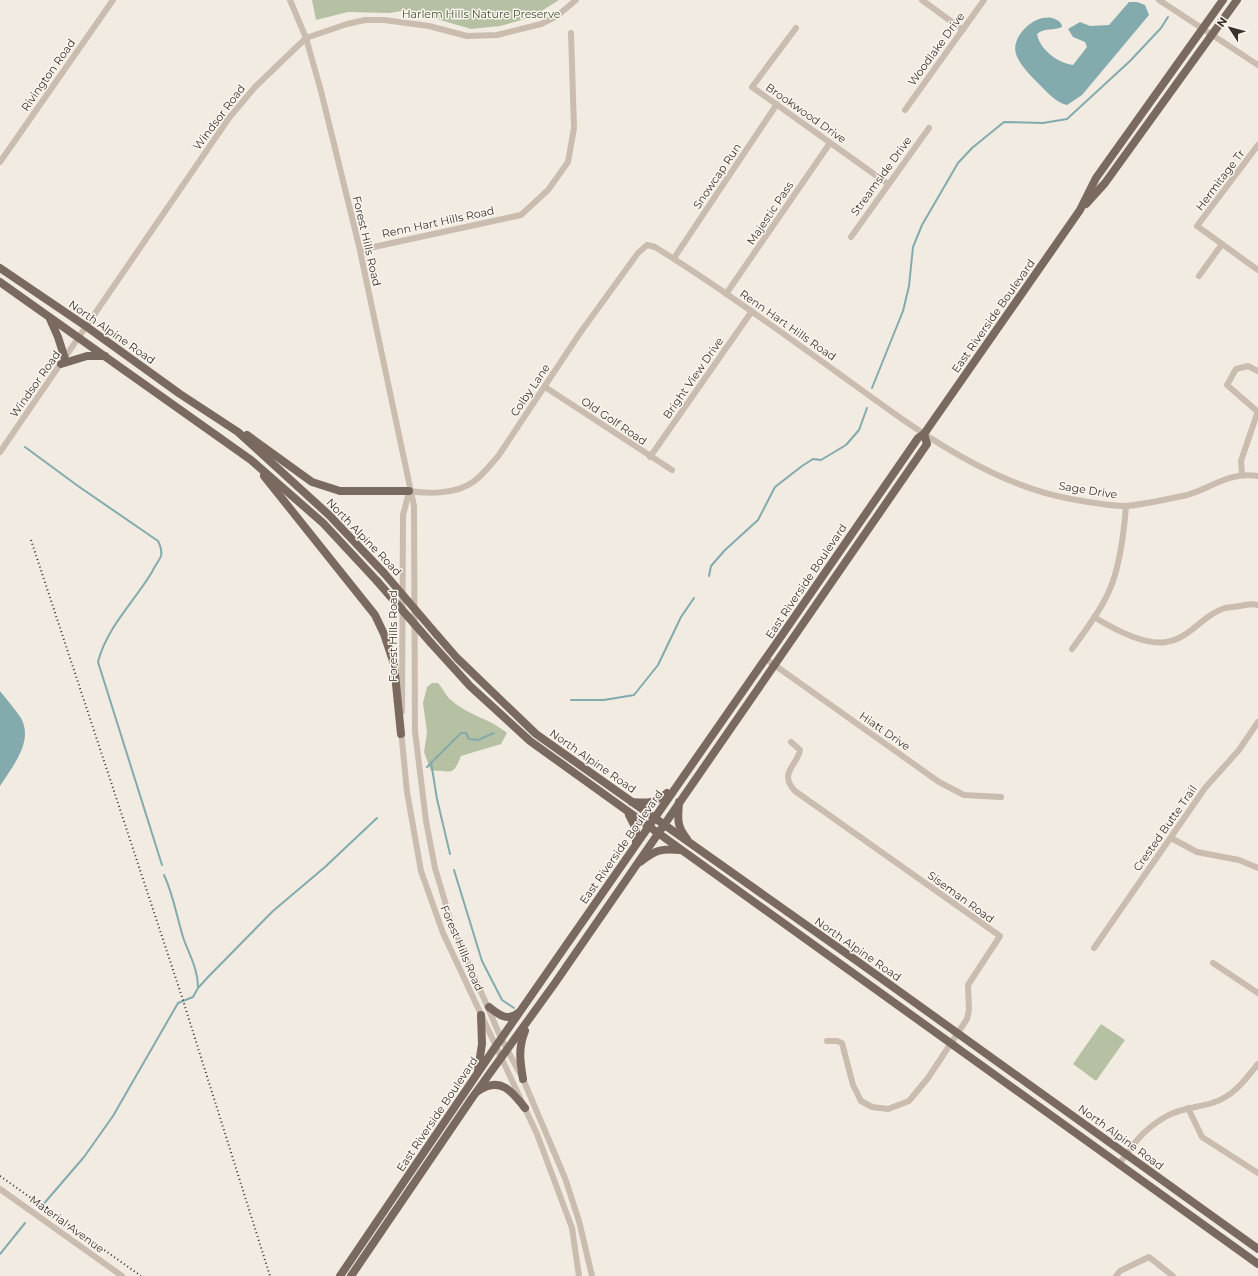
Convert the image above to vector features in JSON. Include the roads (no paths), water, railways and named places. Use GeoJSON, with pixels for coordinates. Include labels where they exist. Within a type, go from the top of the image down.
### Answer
{"type":"FeatureCollection","features":[{"type":"Feature","properties":{"kind":"main road","name":"East Riverside Boulevard"},"geometry":{"type":"LineString","coordinates":[[1080,210],[1096,178],[1223,0]]}},
{"type":"Feature","properties":{"kind":"main road","name":"East Riverside Boulevard"},"geometry":{"type":"LineString","coordinates":[[340,1276],[524,1005],[918,438],[924,434],[1080,210],[1105,183],[1237,0]]}},
{"type":"Feature","properties":{"kind":"main road","name":"North Alpine Road"},"geometry":{"type":"LineString","coordinates":[[0,268],[87,326],[180,394],[238,432],[329,515],[384,573],[457,658],[536,734],[1258,1249]]}},
{"type":"Feature","properties":{"kind":"main road","name":"North Alpine Road"},"geometry":{"type":"LineString","coordinates":[[0,282],[250,460],[323,523],[377,581],[430,643],[470,686],[530,742],[1120,1163],[1258,1264]]}},
{"type":"Feature","properties":{"kind":"main road"},"geometry":{"type":"LineString","coordinates":[[50,318],[58,337],[63,361],[87,356],[105,356]]}},
{"type":"Feature","properties":{"kind":"main road"},"geometry":{"type":"LineString","coordinates":[[238,432],[243,432],[312,482],[340,491],[409,491]]}},
{"type":"Feature","properties":{"kind":"main road","name":"East Riverside Boulevard"},"geometry":{"type":"LineString","coordinates":[[351,1276],[475,1093],[536,1009],[634,868],[926,444],[924,434]]}},
{"type":"Feature","properties":{"kind":"main road"},"geometry":{"type":"LineString","coordinates":[[250,460],[375,615],[384,634],[394,664],[401,734]]}},
{"type":"Feature","properties":{"kind":"main road"},"geometry":{"type":"LineString","coordinates":[[631,802],[650,803],[659,800],[678,783]]}},
{"type":"Feature","properties":{"kind":"main road"},"geometry":{"type":"LineString","coordinates":[[680,801],[677,822],[680,830],[691,845]]}},
{"type":"Feature","properties":{"kind":"main road"},"geometry":{"type":"LineString","coordinates":[[626,811],[634,822],[636,844]]}},
{"type":"Feature","properties":{"kind":"main road"},"geometry":{"type":"LineString","coordinates":[[634,868],[652,853],[664,848],[681,850]]}},
{"type":"Feature","properties":{"kind":"main road"},"geometry":{"type":"LineString","coordinates":[[734,888],[740,880]]}},
{"type":"Feature","properties":{"kind":"main road"},"geometry":{"type":"LineString","coordinates":[[489,1007],[501,1016],[508,1018],[514,1016],[524,1005]]}},
{"type":"Feature","properties":{"kind":"main road"},"geometry":{"type":"LineString","coordinates":[[523,1078],[519,1055],[520,1042],[536,1009]]}},
{"type":"Feature","properties":{"kind":"main road"},"geometry":{"type":"LineString","coordinates":[[476,1076],[481,1052],[481,1015]]}},
{"type":"Feature","properties":{"kind":"main road"},"geometry":{"type":"LineString","coordinates":[[475,1093],[483,1087],[493,1085],[509,1088],[525,1108]]}},
{"type":"Feature","properties":{"kind":"street","name":"Rivington Road"},"geometry":{"type":"LineString","coordinates":[[0,162],[113,0]]}},
{"type":"Feature","properties":{"kind":"street","name":"Forest Hills Road"},"geometry":{"type":"LineString","coordinates":[[290,0],[306,38],[324,102],[360,250],[409,491],[414,506],[415,731],[426,821],[435,868],[452,925],[507,1050],[523,1078],[565,1178],[579,1222],[592,1276]]}},
{"type":"Feature","properties":{"kind":"street","name":"Windsor Road"},"geometry":{"type":"LineString","coordinates":[[0,452],[229,118],[255,87],[306,38],[347,24],[365,20],[384,20],[429,26],[467,36],[497,36],[541,24],[557,16],[576,0]]}},
{"type":"Feature","properties":{"kind":"street"},"geometry":{"type":"LineString","coordinates":[[922,0],[963,30]]}},
{"type":"Feature","properties":{"kind":"street","name":"Woodlake Drive"},"geometry":{"type":"LineString","coordinates":[[905,110],[984,0]]}},
{"type":"Feature","properties":{"kind":"street"},"geometry":{"type":"LineString","coordinates":[[1159,0],[1258,65]]}},
{"type":"Feature","properties":{"kind":"street","name":"Brookwood Drive"},"geometry":{"type":"LineString","coordinates":[[796,28],[752,87],[888,184]]}},
{"type":"Feature","properties":{"kind":"street","name":"Renn Hart Hills Road"},"geometry":{"type":"LineString","coordinates":[[360,250],[521,215],[548,190],[568,162],[574,128],[571,33]]}},
{"type":"Feature","properties":{"kind":"street","name":"Snowcap Run"},"geometry":{"type":"LineString","coordinates":[[674,258],[777,104]]}},
{"type":"Feature","properties":{"kind":"street","name":"Streamside Drive"},"geometry":{"type":"LineString","coordinates":[[851,237],[929,128]]}},
{"type":"Feature","properties":{"kind":"street","name":"Majestic Pass"},"geometry":{"type":"LineString","coordinates":[[726,294],[830,142]]}},
{"type":"Feature","properties":{"kind":"street","name":"Hermitage Tr"},"geometry":{"type":"LineString","coordinates":[[1222,244],[1197,226],[1258,145]]}},
{"type":"Feature","properties":{"kind":"street"},"geometry":{"type":"LineString","coordinates":[[1199,276],[1222,244],[1258,270]]}},
{"type":"Feature","properties":{"kind":"street","name":"Renn Hart Hills Road"},"geometry":{"type":"LineString","coordinates":[[638,253],[647,245],[655,246],[674,258],[752,311],[924,434]]}},
{"type":"Feature","properties":{"kind":"street","name":"Colby Lane"},"geometry":{"type":"LineString","coordinates":[[409,491],[424,493],[455,490],[472,483],[485,472],[499,455],[580,333],[638,253]]}},
{"type":"Feature","properties":{"kind":"street","name":"Bright View Drive"},"geometry":{"type":"LineString","coordinates":[[650,457],[752,311]]}},
{"type":"Feature","properties":{"kind":"street"},"geometry":{"type":"LineString","coordinates":[[1242,474],[1241,461],[1258,411],[1227,385],[1236,369],[1248,366],[1258,371]]}},
{"type":"Feature","properties":{"kind":"street","name":"Old Golf Road"},"geometry":{"type":"LineString","coordinates":[[545,386],[650,457],[672,470]]}},
{"type":"Feature","properties":{"kind":"street","name":"Sage Drive"},"geometry":{"type":"LineString","coordinates":[[924,434],[983,467],[1028,487],[1071,499],[1126,506],[1187,494],[1220,480],[1242,474],[1258,476]]}},
{"type":"Feature","properties":{"kind":"street","name":"Forest Hills Road"},"geometry":{"type":"LineString","coordinates":[[409,491],[403,515],[404,650],[401,734],[406,792],[421,871],[443,933],[537,1134],[572,1228],[579,1276]]}},
{"type":"Feature","properties":{"kind":"street"},"geometry":{"type":"LineString","coordinates":[[1072,649],[1094,617],[1111,584],[1124,535],[1126,506]]}},
{"type":"Feature","properties":{"kind":"street"},"geometry":{"type":"LineString","coordinates":[[1094,617],[1111,628],[1143,640],[1166,643],[1187,635],[1206,619],[1224,608],[1252,604],[1258,605]]}},
{"type":"Feature","properties":{"kind":"street","name":"Hiatt Drive"},"geometry":{"type":"LineString","coordinates":[[766,658],[939,782],[964,795],[1001,797]]}},
{"type":"Feature","properties":{"kind":"street","name":"Crested Butte Trail"},"geometry":{"type":"LineString","coordinates":[[1094,948],[1205,788],[1239,750],[1258,722]]}},
{"type":"Feature","properties":{"kind":"street","name":"Siseman Road"},"geometry":{"type":"LineString","coordinates":[[791,742],[800,750],[789,772],[789,781],[795,790],[1000,936],[968,985],[969,1013],[967,1019],[928,1078],[909,1101],[888,1109],[872,1108],[861,1101],[853,1084],[842,1043],[837,1041],[827,1041]]}},
{"type":"Feature","properties":{"kind":"street"},"geometry":{"type":"LineString","coordinates":[[1171,838],[1197,852],[1239,860],[1258,868]]}},
{"type":"Feature","properties":{"kind":"street"},"geometry":{"type":"LineString","coordinates":[[1213,963],[1258,993]]}},
{"type":"Feature","properties":{"kind":"street"},"geometry":{"type":"LineString","coordinates":[[1120,1163],[1141,1133],[1166,1116],[1188,1108],[1213,1103],[1229,1094],[1240,1087],[1258,1064]]}},
{"type":"Feature","properties":{"kind":"street"},"geometry":{"type":"LineString","coordinates":[[1188,1108],[1202,1137],[1258,1173]]}},
{"type":"Feature","properties":{"kind":"street","name":"Material Avenue"},"geometry":{"type":"LineString","coordinates":[[0,1189],[122,1276]]}},
{"type":"Feature","properties":{"kind":"street"},"geometry":{"type":"LineString","coordinates":[[1116,1276],[1120,1271],[1149,1257],[1174,1276]]}},
{"type":"Feature","properties":{"kind":"water"},"geometry":{"type":"Polygon","coordinates":[[[1129,2],[1137,2],[1145,5],[1149,15],[1082,95],[1067,105],[1059,102],[1048,93],[1020,62],[1016,54],[1015,47],[1017,40],[1026,27],[1033,22],[1048,17],[1061,23],[1062,27],[1046,30],[1037,34],[1042,45],[1050,55],[1061,62],[1073,65],[1087,47],[1085,42],[1073,37],[1068,29],[1080,22],[1090,26],[1109,25],[1129,2]]]}},
{"type":"Feature","properties":{"kind":"water"},"geometry":{"type":"Polygon","coordinates":[[[0,691],[21,718],[25,736],[20,754],[0,786],[0,691]]]}},
{"type":"Feature","properties":{"kind":"waterway"},"geometry":{"type":"LineString","coordinates":[[872,388],[903,311],[909,286],[913,247],[922,225],[958,163],[972,148],[1004,122],[1043,123],[1067,119],[1130,61],[1161,28],[1168,17]]}},
{"type":"Feature","properties":{"kind":"waterway"},"geometry":{"type":"LineString","coordinates":[[709,576],[711,566],[725,550],[758,520],[775,487],[813,459],[821,460],[846,445],[859,430],[867,408]]}},
{"type":"Feature","properties":{"kind":"waterway"},"geometry":{"type":"LineString","coordinates":[[25,447],[78,486],[158,541],[160,546],[160,558],[145,583],[114,626],[102,649],[98,662],[162,865]]}},
{"type":"Feature","properties":{"kind":"waterway"},"geometry":{"type":"LineString","coordinates":[[571,700],[604,700],[634,695],[658,665],[681,617],[694,598]]}},
{"type":"Feature","properties":{"kind":"waterway"},"geometry":{"type":"LineString","coordinates":[[427,767],[461,733],[466,733],[469,739],[478,740],[494,733]]}},
{"type":"Feature","properties":{"kind":"waterway"},"geometry":{"type":"LineString","coordinates":[[431,762],[437,799],[450,854]]}},
{"type":"Feature","properties":{"kind":"waterway"},"geometry":{"type":"LineString","coordinates":[[41,1207],[84,1157],[113,1116],[178,1003],[193,997],[198,988],[209,976],[273,911],[325,867],[377,818]]}},
{"type":"Feature","properties":{"kind":"waterway"},"geometry":{"type":"LineString","coordinates":[[454,870],[482,961],[502,1000],[514,1008]]}},
{"type":"Feature","properties":{"kind":"waterway"},"geometry":{"type":"LineString","coordinates":[[164,875],[184,940],[195,969],[198,987]]}},
{"type":"Feature","properties":{"kind":"waterway"},"geometry":{"type":"LineString","coordinates":[[0,1254],[25,1223]]}},
{"type":"Feature","properties":{"kind":"railway"},"geometry":{"type":"LineString","coordinates":[[31,540],[181,994],[270,1276]]}},
{"type":"Feature","properties":{"kind":"railway"},"geometry":{"type":"LineString","coordinates":[[0,1176],[141,1276]]}},
{"type":"Feature","properties":{"kind":"park label","name":"Harlem Hills Nature Preserve"},"geometry":{"type":"Point","coordinates":[481,14]}}]}
